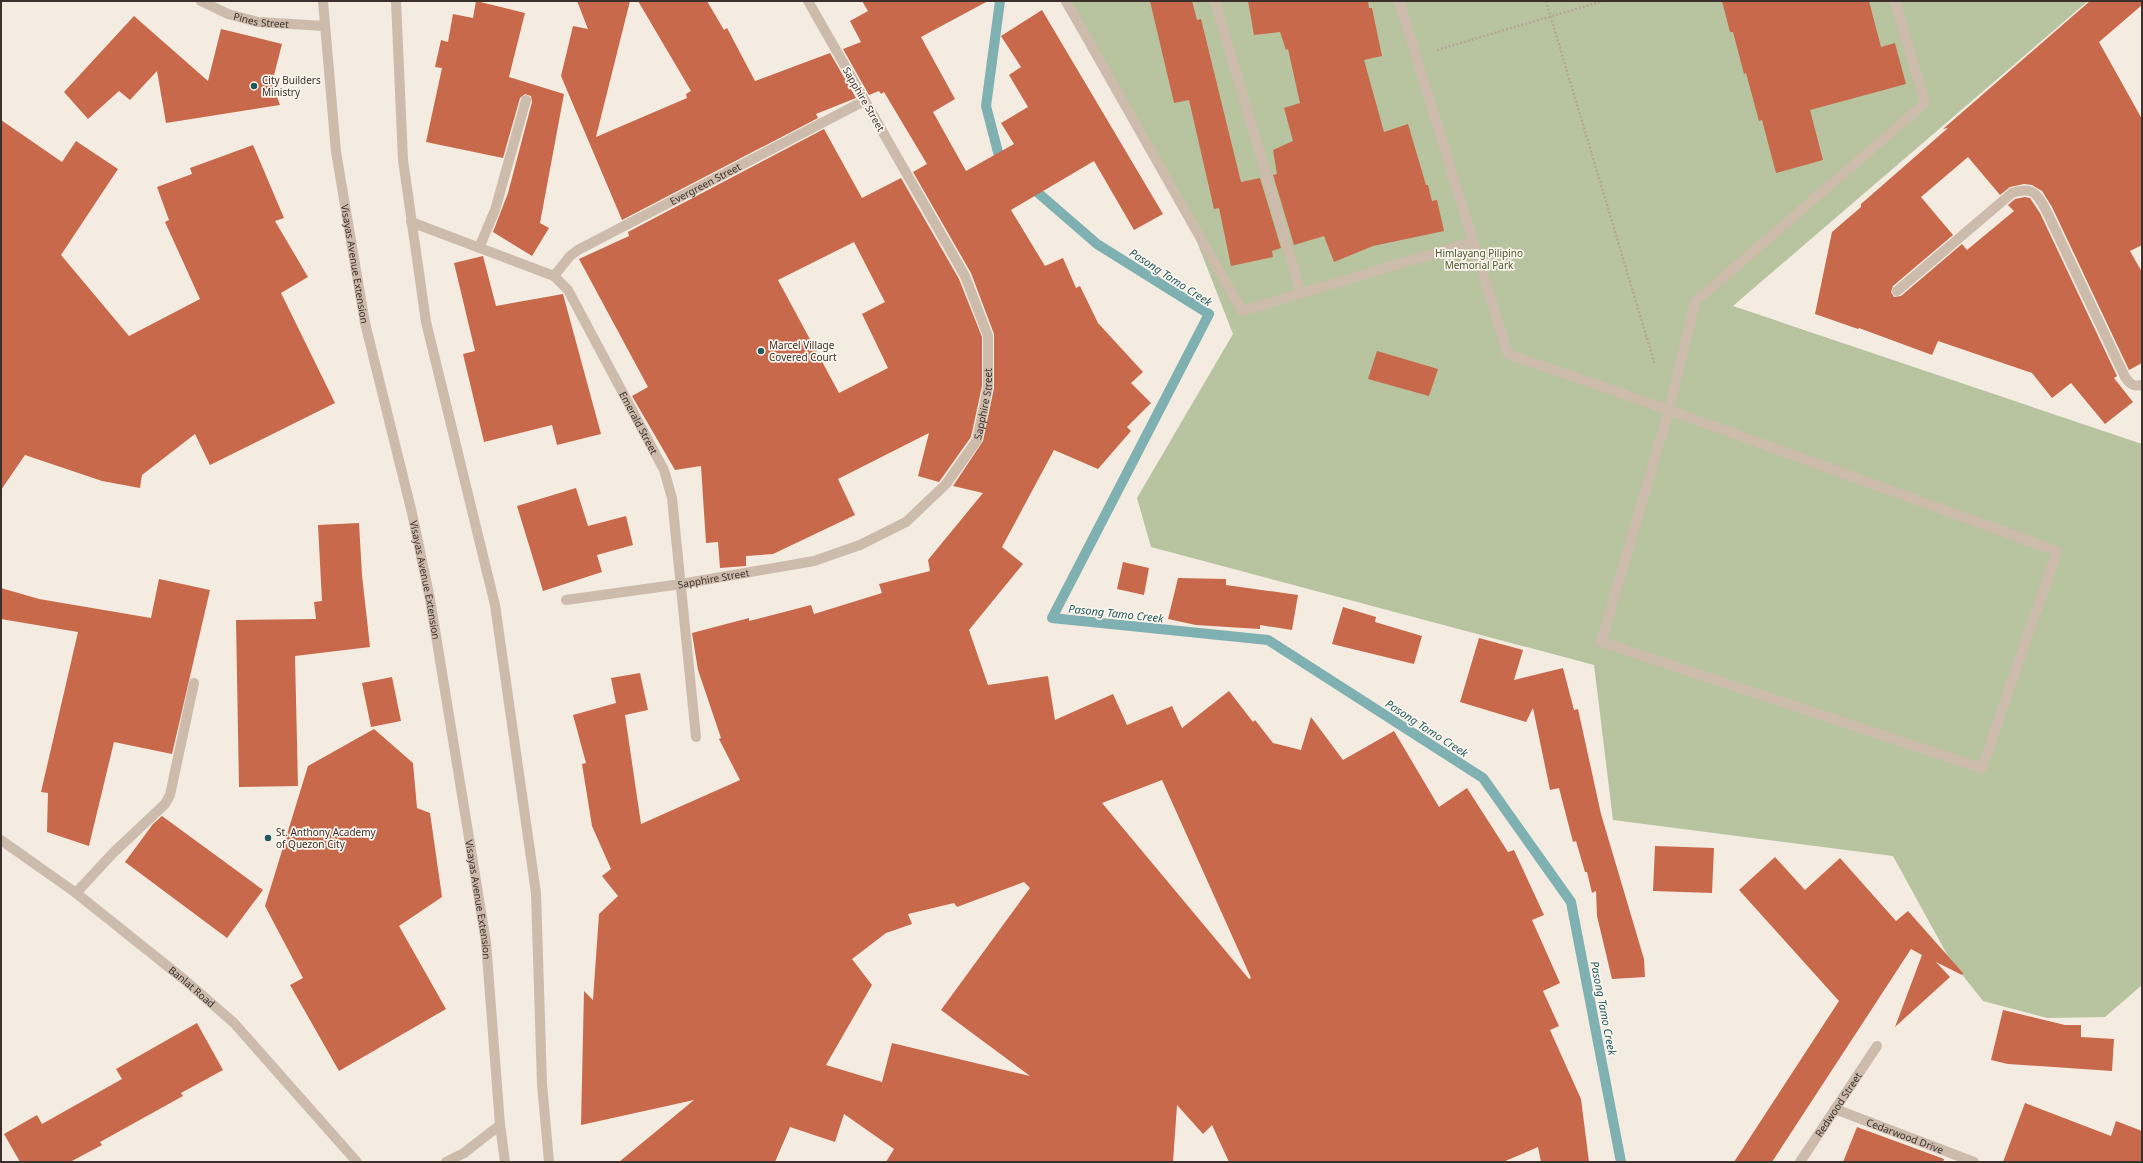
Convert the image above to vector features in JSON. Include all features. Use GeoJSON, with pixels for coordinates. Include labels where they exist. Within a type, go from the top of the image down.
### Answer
{"type":"FeatureCollection","features":[{"type":"Feature","properties":{"kind":"street","name":"Pines Street"},"geometry":{"type":"LineString","coordinates":[[201,1],[228,14],[258,22],[324,26]]}},
{"type":"Feature","properties":{"kind":"street","name":"Visayas Avenue Extension"},"geometry":{"type":"LineString","coordinates":[[323,1],[336,152],[365,323],[412,513],[430,599],[486,942],[500,1125],[506,1162]]}},
{"type":"Feature","properties":{"kind":"street"},"geometry":{"type":"LineString","coordinates":[[396,1],[403,160],[426,322],[497,621],[536,893],[542,1084],[549,1162]]}},
{"type":"Feature","properties":{"kind":"street","name":"Sapphire Street"},"geometry":{"type":"LineString","coordinates":[[566,600],[681,584],[814,561],[860,545],[906,522],[946,484],[977,440],[988,387],[988,336],[966,276],[864,101],[808,1]]}},
{"type":"Feature","properties":{"kind":"street"},"geometry":{"type":"LineString","coordinates":[[1066,1],[1242,311],[1472,242]]}},
{"type":"Feature","properties":{"kind":"street"},"geometry":{"type":"LineString","coordinates":[[1215,1],[1302,293]]}},
{"type":"Feature","properties":{"kind":"street"},"geometry":{"type":"LineString","coordinates":[[1399,1],[1472,242],[1508,354],[1669,410],[2057,551],[1982,768],[1601,642],[1669,410],[1695,302],[1925,103],[1895,1]]}},
{"type":"Feature","properties":{"kind":"street"},"geometry":{"type":"LineString","coordinates":[[479,248],[494,210],[526,100]]}},
{"type":"Feature","properties":{"kind":"street","name":"Evergreen Street"},"geometry":{"type":"LineString","coordinates":[[554,276],[570,256],[578,250],[864,101]]}},
{"type":"Feature","properties":{"kind":"street"},"geometry":{"type":"LineString","coordinates":[[1897,291],[2008,196],[2021,190],[2030,190],[2040,199],[2046,210],[2125,377],[2130,384],[2136,386],[2142,385]]}},
{"type":"Feature","properties":{"kind":"street","name":"Emerald Street"},"geometry":{"type":"LineString","coordinates":[[412,222],[554,276],[568,290],[664,470],[672,498],[696,737]]}},
{"type":"Feature","properties":{"kind":"street"},"geometry":{"type":"LineString","coordinates":[[76,893],[113,853],[165,804],[170,795],[194,683]]}},
{"type":"Feature","properties":{"kind":"street","name":"Banlat Road"},"geometry":{"type":"LineString","coordinates":[[1,840],[76,893],[186,981],[234,1023],[357,1162]]}},
{"type":"Feature","properties":{"kind":"street","name":"Redwood Street"},"geometry":{"type":"LineString","coordinates":[[1800,1162],[1877,1046]]}},
{"type":"Feature","properties":{"kind":"street","name":"Cedarwood Drive"},"geometry":{"type":"LineString","coordinates":[[1835,1109],[1974,1162]]}},
{"type":"Feature","properties":{"kind":"street"},"geometry":{"type":"LineString","coordinates":[[446,1162],[464,1153],[500,1125]]}},
{"type":"Feature","properties":{"kind":"path"},"geometry":{"type":"LineString","coordinates":[[1546,1],[1658,372]]}},
{"type":"Feature","properties":{"kind":"path"},"geometry":{"type":"LineString","coordinates":[[1416,56],[1603,1]]}},
{"type":"Feature","properties":{"kind":"green space","name":"Himlayang Pilipino Memorial Park"},"geometry":{"type":"Polygon","coordinates":[[[1060,1],[2088,1],[1733,306],[2142,444],[2142,985],[2105,1017],[2047,1018],[1983,1001],[1949,958],[1893,856],[1613,820],[1594,665],[1151,547],[1137,498],[1233,334],[1192,229],[1060,1]]]}},
{"type":"Feature","properties":{"kind":"building"},"geometry":{"type":"Polygon","coordinates":[[[476,1],[525,13],[509,77],[564,94],[540,223],[549,228],[532,256],[493,232],[508,193],[532,102],[531,96],[525,94],[520,98],[503,158],[426,142],[442,68],[435,67],[441,40],[448,42],[453,14],[473,18],[476,1]]]}},
{"type":"Feature","properties":{"kind":"building"},"geometry":{"type":"Polygon","coordinates":[[[577,1],[630,1],[596,137],[687,98],[686,94],[691,91],[638,1],[707,1],[724,30],[727,28],[755,81],[830,53],[856,98],[816,114],[818,118],[622,220],[561,76],[573,26],[588,29],[577,1]]]}},
{"type":"Feature","properties":{"kind":"building"},"geometry":{"type":"Polygon","coordinates":[[[862,1],[988,1],[921,37],[955,99],[933,112],[966,171],[1014,144],[1001,123],[1028,107],[1009,75],[1021,67],[1001,36],[1042,10],[1163,214],[1134,230],[1094,161],[1011,210],[1045,266],[1063,258],[1076,288],[1080,286],[1098,323],[1143,372],[1131,383],[1151,403],[1127,427],[1131,431],[1098,469],[1054,450],[1002,547],[1023,564],[969,630],[988,685],[1048,676],[1055,720],[1113,694],[1127,725],[1172,706],[1182,728],[1229,691],[1253,722],[1255,720],[1273,743],[1301,750],[1311,717],[1343,760],[1394,731],[1439,807],[1467,788],[1508,852],[1514,850],[1544,915],[1532,920],[1560,983],[1543,991],[1559,1026],[1550,1030],[1581,1099],[1589,1162],[1541,1162],[1538,1147],[1503,1162],[1229,1162],[1212,1125],[1203,1134],[1177,1105],[1173,1162],[886,1162],[894,1149],[844,1114],[835,1142],[790,1127],[775,1162],[619,1162],[694,1100],[581,1125],[584,991],[593,1000],[599,914],[618,896],[602,876],[611,869],[592,826],[582,764],[586,763],[573,715],[616,703],[611,678],[640,673],[648,710],[625,715],[641,824],[740,780],[719,739],[721,738],[698,670],[692,633],[749,618],[749,621],[811,605],[814,614],[882,593],[879,584],[930,571],[928,560],[983,493],[953,486],[983,441],[994,388],[994,334],[971,273],[913,172],[927,164],[884,92],[881,94],[879,91],[869,95],[843,49],[861,42],[850,21],[868,11],[862,1]],[[1162,780],[1102,803],[1249,979],[1251,978],[1162,780]],[[1024,882],[957,907],[954,903],[908,914],[912,924],[886,933],[852,959],[872,985],[826,1065],[882,1082],[892,1043],[1030,1076],[941,1010],[1030,888],[1024,882]]]}},
{"type":"Feature","properties":{"kind":"building"},"geometry":{"type":"Polygon","coordinates":[[[1150,1],[1192,1],[1197,20],[1201,19],[1241,182],[1260,178],[1281,248],[1272,251],[1273,257],[1231,266],[1219,208],[1214,209],[1189,100],[1174,103],[1150,1]]]}},
{"type":"Feature","properties":{"kind":"building"},"geometry":{"type":"Polygon","coordinates":[[[1248,1],[1368,1],[1369,8],[1372,8],[1382,56],[1364,60],[1384,132],[1408,124],[1432,201],[1437,200],[1444,231],[1373,246],[1334,262],[1324,236],[1294,245],[1273,175],[1277,174],[1273,150],[1293,141],[1284,108],[1300,103],[1288,49],[1286,50],[1280,32],[1254,35],[1248,1]]]}},
{"type":"Feature","properties":{"kind":"building"},"geometry":{"type":"Polygon","coordinates":[[[1722,1],[1869,1],[1881,47],[1895,43],[1906,84],[1810,110],[1823,160],[1776,173],[1762,120],[1759,121],[1746,73],[1744,74],[1733,32],[1730,32],[1722,1]]]}},
{"type":"Feature","properties":{"kind":"building"},"geometry":{"type":"Polygon","coordinates":[[[2090,1],[2142,1],[2142,5],[2099,42],[2142,119],[2142,245],[2130,251],[2142,272],[2142,363],[2129,370],[2052,207],[2042,191],[2032,185],[2024,184],[2010,187],[2000,195],[1968,157],[1921,197],[1953,235],[1893,286],[1891,292],[1894,297],[1901,296],[1962,244],[1967,250],[2014,211],[2008,205],[2015,199],[2025,197],[2030,198],[2040,213],[2117,376],[2114,378],[2133,402],[2105,424],[2071,383],[2052,398],[2032,373],[1938,341],[1932,355],[1859,328],[1858,329],[1815,314],[1832,232],[1861,207],[1861,204],[1948,128],[1943,129],[2090,1]]]}},
{"type":"Feature","properties":{"kind":"building"},"geometry":{"type":"Polygon","coordinates":[[[134,16],[208,81],[221,29],[282,44],[272,83],[280,105],[166,123],[157,71],[130,100],[119,91],[88,119],[64,92],[134,16]]]}},
{"type":"Feature","properties":{"kind":"building"},"geometry":{"type":"Polygon","coordinates":[[[1,120],[62,162],[76,141],[118,169],[61,255],[129,336],[200,299],[165,222],[169,220],[157,187],[192,174],[190,168],[253,145],[284,218],[275,221],[308,277],[281,293],[335,403],[210,465],[195,434],[142,475],[140,488],[102,481],[25,455],[1,490],[1,120]]]}},
{"type":"Feature","properties":{"kind":"building"},"geometry":{"type":"Polygon","coordinates":[[[824,129],[862,198],[901,178],[959,279],[982,337],[982,386],[971,437],[939,482],[918,476],[929,433],[838,479],[855,515],[773,554],[746,556],[746,566],[720,568],[718,542],[706,543],[701,466],[675,470],[632,396],[648,387],[579,259],[629,236],[628,232],[824,129]],[[854,242],[778,280],[839,393],[888,368],[862,314],[885,302],[854,242]]]}},
{"type":"Feature","properties":{"kind":"building"},"geometry":{"type":"Polygon","coordinates":[[[483,256],[496,306],[563,294],[601,434],[557,445],[552,425],[484,442],[463,354],[475,351],[454,263],[483,256]]]}},
{"type":"Feature","properties":{"kind":"building"},"geometry":{"type":"Polygon","coordinates":[[[1377,351],[1438,369],[1429,396],[1368,379],[1377,351]]]}},
{"type":"Feature","properties":{"kind":"building"},"geometry":{"type":"Polygon","coordinates":[[[576,488],[588,526],[626,516],[633,545],[597,555],[602,572],[543,591],[517,506],[576,488]]]}},
{"type":"Feature","properties":{"kind":"building"},"geometry":{"type":"Polygon","coordinates":[[[359,523],[362,575],[370,647],[295,656],[298,786],[239,787],[236,620],[316,619],[314,602],[322,601],[318,525],[359,523]]]}},
{"type":"Feature","properties":{"kind":"building"},"geometry":{"type":"Polygon","coordinates":[[[1123,562],[1149,568],[1144,595],[1117,589],[1123,562]]]}},
{"type":"Feature","properties":{"kind":"building"},"geometry":{"type":"Polygon","coordinates":[[[1178,578],[1226,579],[1226,585],[1298,595],[1292,630],[1260,625],[1260,629],[1196,625],[1168,619],[1178,578]]]}},
{"type":"Feature","properties":{"kind":"building"},"geometry":{"type":"Polygon","coordinates":[[[159,579],[210,590],[172,754],[114,742],[89,846],[47,832],[48,793],[41,792],[78,632],[1,619],[1,588],[39,599],[151,618],[159,579]]]}},
{"type":"Feature","properties":{"kind":"building"},"geometry":{"type":"Polygon","coordinates":[[[1343,607],[1376,617],[1375,622],[1422,636],[1414,664],[1332,644],[1343,607]]]}},
{"type":"Feature","properties":{"kind":"building"},"geometry":{"type":"Polygon","coordinates":[[[1479,638],[1523,650],[1514,680],[1563,668],[1574,710],[1578,709],[1601,814],[1644,959],[1645,977],[1612,979],[1597,916],[1596,891],[1592,893],[1587,872],[1585,872],[1576,841],[1573,842],[1559,788],[1550,790],[1533,708],[1526,722],[1460,702],[1479,638]]]}},
{"type":"Feature","properties":{"kind":"building"},"geometry":{"type":"Polygon","coordinates":[[[392,677],[401,721],[371,727],[362,683],[392,677]]]}},
{"type":"Feature","properties":{"kind":"building"},"geometry":{"type":"Polygon","coordinates":[[[374,729],[413,763],[417,808],[430,813],[442,897],[399,926],[446,1009],[339,1071],[290,985],[303,978],[265,906],[308,766],[374,729]]]}},
{"type":"Feature","properties":{"kind":"building"},"geometry":{"type":"Polygon","coordinates":[[[162,816],[263,890],[227,938],[125,862],[153,824],[162,816]]]}},
{"type":"Feature","properties":{"kind":"building"},"geometry":{"type":"Polygon","coordinates":[[[1655,846],[1714,848],[1712,893],[1653,891],[1655,846]]]}},
{"type":"Feature","properties":{"kind":"building"},"geometry":{"type":"Polygon","coordinates":[[[1775,857],[1805,890],[1840,858],[1896,921],[1908,911],[1963,973],[1962,975],[1936,962],[1950,977],[1895,1027],[1922,955],[1911,949],[1772,1162],[1734,1162],[1839,1001],[1739,890],[1775,857]]]}},
{"type":"Feature","properties":{"kind":"building"},"geometry":{"type":"Polygon","coordinates":[[[2003,1010],[2065,1025],[2081,1025],[2081,1037],[2114,1039],[2112,1071],[2008,1064],[1991,1060],[2003,1010]]]}},
{"type":"Feature","properties":{"kind":"building"},"geometry":{"type":"Polygon","coordinates":[[[197,1023],[223,1070],[181,1093],[183,1096],[100,1142],[102,1145],[70,1162],[20,1162],[4,1134],[37,1115],[42,1124],[122,1079],[116,1069],[197,1023]]]}},
{"type":"Feature","properties":{"kind":"building"},"geometry":{"type":"Polygon","coordinates":[[[2025,1103],[2111,1136],[2116,1121],[2142,1131],[2142,1162],[2003,1162],[2025,1103]]]}},
{"type":"Feature","properties":{"kind":"building"},"geometry":{"type":"Polygon","coordinates":[[[1857,1127],[1944,1159],[1943,1162],[1843,1162],[1857,1127]]]}},
{"type":"Feature","properties":{"kind":"waterway","name":"Pasong Tamo Creek"},"geometry":{"type":"LineString","coordinates":[[1000,1],[986,106],[1000,160],[1005,164]]}},
{"type":"Feature","properties":{"kind":"waterway","name":"Pasong Tamo Creek"},"geometry":{"type":"LineString","coordinates":[[1029,185],[1097,244],[1209,314],[1052,618],[1268,640],[1483,778],[1571,902],[1621,1162]]}},
{"type":"Feature","properties":{"kind":"place","name":"City Builders Ministry"},"geometry":{"type":"Point","coordinates":[254,86]}},
{"type":"Feature","properties":{"kind":"place","name":"Marcel Village Covered Court"},"geometry":{"type":"Point","coordinates":[761,351]}},
{"type":"Feature","properties":{"kind":"place","name":"St. Anthony Academy of Quezon City"},"geometry":{"type":"Point","coordinates":[268,838]}}]}
